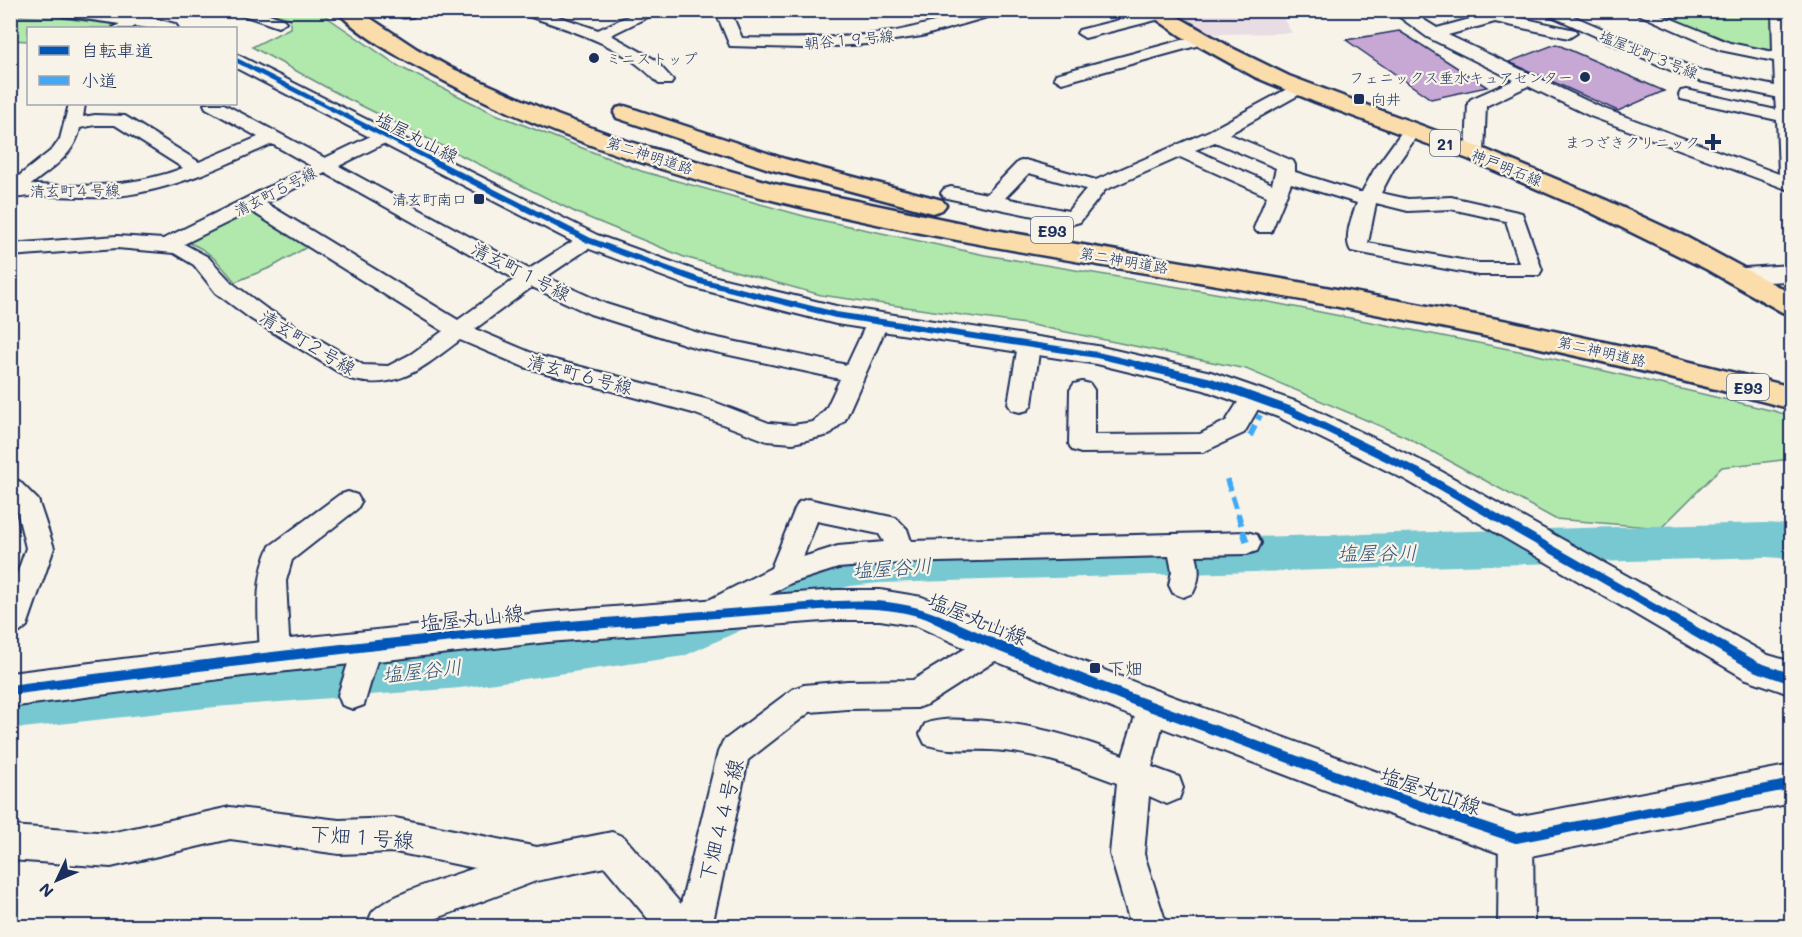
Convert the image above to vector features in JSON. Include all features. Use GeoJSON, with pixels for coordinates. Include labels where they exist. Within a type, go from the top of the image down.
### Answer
{"type":"FeatureCollection","features":[{"type":"Feature","properties":{"kind":"main road","name":"第二神明道路"},"geometry":{"type":"LineString","coordinates":[[345,10],[397,47],[499,99],[596,137],[748,185],[943,229],[1451,318],[1705,375],[1791,398]]}},
{"type":"Feature","properties":{"kind":"main road","name":"第二神明道路"},"geometry":{"type":"LineString","coordinates":[[376,10],[413,36],[486,74],[559,106],[619,128],[789,178],[1006,222],[1449,297],[1609,332],[1791,378]]}},
{"type":"Feature","properties":{"kind":"main road","name":"神戸明石線"},"geometry":{"type":"LineString","coordinates":[[1156,13],[1201,40],[1298,88],[1475,154],[1557,188],[1739,275],[1791,306]]}},
{"type":"Feature","properties":{"kind":"main road"},"geometry":{"type":"LineString","coordinates":[[625,113],[788,168],[1006,222]]}},
{"type":"Feature","properties":{"kind":"street"},"geometry":{"type":"LineString","coordinates":[[64,10],[138,20],[164,27]]}},
{"type":"Feature","properties":{"kind":"street"},"geometry":{"type":"LineString","coordinates":[[123,27],[156,10]]}},
{"type":"Feature","properties":{"kind":"street"},"geometry":{"type":"LineString","coordinates":[[242,10],[278,22]]}},
{"type":"Feature","properties":{"kind":"street"},"geometry":{"type":"LineString","coordinates":[[524,10],[599,35],[648,62],[665,80]]}},
{"type":"Feature","properties":{"kind":"street"},"geometry":{"type":"LineString","coordinates":[[599,35],[655,10]]}},
{"type":"Feature","properties":{"kind":"street","name":"朝谷１９号線"},"geometry":{"type":"LineString","coordinates":[[722,10],[736,44],[786,44],[856,41],[912,33],[996,10]]}},
{"type":"Feature","properties":{"kind":"street"},"geometry":{"type":"LineString","coordinates":[[1396,10],[1433,34],[1596,112],[1790,185],[1785,117],[1788,94],[1776,12]]}},
{"type":"Feature","properties":{"kind":"street","name":"塩屋北町３号線"},"geometry":{"type":"LineString","coordinates":[[1545,10],[1696,75],[1788,94]]}},
{"type":"Feature","properties":{"kind":"street"},"geometry":{"type":"LineString","coordinates":[[1085,33],[1156,13]]}},
{"type":"Feature","properties":{"kind":"street"},"geometry":{"type":"LineString","coordinates":[[1433,34],[1496,17],[1570,33],[1637,17],[1726,47],[1781,58]]}},
{"type":"Feature","properties":{"kind":"street"},"geometry":{"type":"LineString","coordinates":[[1062,78],[1201,40]]}},
{"type":"Feature","properties":{"kind":"street","name":"塩屋丸山線"},"geometry":{"type":"LineString","coordinates":[[237,61],[588,240],[699,281],[782,303],[877,323],[1140,363],[1211,382],[1289,410],[1417,472],[1757,667],[1791,680]]}},
{"type":"Feature","properties":{"kind":"street"},"geometry":{"type":"LineString","coordinates":[[1475,154],[1477,103],[1528,80]]}},
{"type":"Feature","properties":{"kind":"street"},"geometry":{"type":"LineString","coordinates":[[951,193],[1073,218],[1098,186],[1215,135],[1298,88]]}},
{"type":"Feature","properties":{"kind":"street"},"geometry":{"type":"LineString","coordinates":[[1687,95],[1785,117]]}},
{"type":"Feature","properties":{"kind":"street"},"geometry":{"type":"LineString","coordinates":[[12,192],[59,153],[69,139],[77,105]]}},
{"type":"Feature","properties":{"kind":"street","name":"清玄町１号線"},"geometry":{"type":"LineString","coordinates":[[214,105],[530,278],[598,309],[705,343],[854,374]]}},
{"type":"Feature","properties":{"kind":"street"},"geometry":{"type":"LineString","coordinates":[[72,125],[95,120],[119,120],[199,170]]}},
{"type":"Feature","properties":{"kind":"street"},"geometry":{"type":"LineString","coordinates":[[1285,175],[1358,198],[1370,196],[1408,205],[1451,203],[1515,217],[1532,270],[1478,269],[1358,246],[1357,229],[1370,196],[1379,173],[1412,130]]}},
{"type":"Feature","properties":{"kind":"street"},"geometry":{"type":"LineString","coordinates":[[1215,135],[1286,165],[1285,175],[1264,228]]}},
{"type":"Feature","properties":{"kind":"street","name":"清玄町４号線"},"geometry":{"type":"LineString","coordinates":[[12,192],[118,190],[159,183],[199,170],[272,137]]}},
{"type":"Feature","properties":{"kind":"street","name":"清玄町５号線"},"geometry":{"type":"LineString","coordinates":[[166,245],[384,137]]}},
{"type":"Feature","properties":{"kind":"street"},"geometry":{"type":"LineString","coordinates":[[1181,151],[1278,194]]}},
{"type":"Feature","properties":{"kind":"street"},"geometry":{"type":"LineString","coordinates":[[991,201],[1025,166],[1098,186]]}},
{"type":"Feature","properties":{"kind":"street","name":"清玄町６号線"},"geometry":{"type":"LineString","coordinates":[[252,203],[458,330],[532,362],[700,406],[767,432],[793,434],[820,429],[836,414],[877,323]]}},
{"type":"Feature","properties":{"kind":"street","name":"清玄町２号線"},"geometry":{"type":"LineString","coordinates":[[10,250],[107,243],[166,245],[181,249],[201,261],[224,288],[260,314],[358,374],[392,374],[418,359],[530,278],[588,240]]}},
{"type":"Feature","properties":{"kind":"street"},"geometry":{"type":"LineString","coordinates":[[1739,275],[1791,273]]}},
{"type":"Feature","properties":{"kind":"street"},"geometry":{"type":"LineString","coordinates":[[1020,404],[1029,345]]}},
{"type":"Feature","properties":{"kind":"street"},"geometry":{"type":"LineString","coordinates":[[1082,390],[1081,444],[1203,443],[1235,427],[1253,397]]}},
{"type":"Feature","properties":{"kind":"street"},"geometry":{"type":"LineString","coordinates":[[10,488],[28,507],[40,548],[17,617],[10,623]]}},
{"type":"Feature","properties":{"kind":"street"},"geometry":{"type":"LineString","coordinates":[[276,657],[272,581],[280,554],[348,502]]}},
{"type":"Feature","properties":{"kind":"street"},"geometry":{"type":"LineString","coordinates":[[782,592],[808,509],[887,525],[897,537],[900,552]]}},
{"type":"Feature","properties":{"kind":"street"},"geometry":{"type":"LineString","coordinates":[[782,592],[838,557],[900,552],[1183,567],[1247,543]]}},
{"type":"Feature","properties":{"kind":"street","name":"塩屋丸山線"},"geometry":{"type":"LineString","coordinates":[[19,688],[548,627],[710,614],[782,592],[836,604],[880,605],[922,612],[996,645],[1152,707],[1380,792],[1516,838],[1791,784]]}},
{"type":"Feature","properties":{"kind":"street","name":"下畑４４号線"},"geometry":{"type":"LineString","coordinates":[[694,927],[734,752],[804,699],[847,695],[917,694],[996,645]]}},
{"type":"Feature","properties":{"kind":"street"},"geometry":{"type":"LineString","coordinates":[[352,695],[366,647]]}},
{"type":"Feature","properties":{"kind":"street"},"geometry":{"type":"LineString","coordinates":[[1149,927],[1127,854],[1134,775],[1152,707]]}},
{"type":"Feature","properties":{"kind":"street"},"geometry":{"type":"LineString","coordinates":[[936,734],[974,734],[1028,740],[1167,788]]}},
{"type":"Feature","properties":{"kind":"street","name":"下畑１号線"},"geometry":{"type":"LineString","coordinates":[[10,843],[111,850],[230,823],[339,837],[395,835],[537,864],[612,849],[677,927]]}},
{"type":"Feature","properties":{"kind":"street"},"geometry":{"type":"LineString","coordinates":[[1516,838],[1516,927]]}},
{"type":"Feature","properties":{"kind":"street"},"geometry":{"type":"LineString","coordinates":[[385,927],[392,920],[418,906],[537,864]]}},
{"type":"Feature","properties":{"kind":"shaded area"},"geometry":{"type":"Polygon","coordinates":[[[1198,10],[1279,11],[1292,33],[1211,34],[1177,16],[1198,10]]]}},
{"type":"Feature","properties":{"kind":"green space"},"geometry":{"type":"Polygon","coordinates":[[[1737,9],[1774,18],[1773,52],[1728,44],[1660,14],[1673,10],[1737,9]]]}},
{"type":"Feature","properties":{"kind":"green space"},"geometry":{"type":"Polygon","coordinates":[[[263,11],[318,11],[400,67],[493,113],[641,171],[811,218],[985,255],[1269,302],[1529,353],[1774,411],[1791,416],[1791,459],[1722,467],[1661,528],[1555,519],[1406,437],[1246,369],[1032,325],[821,295],[684,257],[577,213],[346,98],[252,47],[290,28],[290,18],[263,11]]]}},
{"type":"Feature","properties":{"kind":"green space"},"geometry":{"type":"Polygon","coordinates":[[[11,16],[61,18],[112,24],[112,27],[27,27],[27,41],[11,40],[11,16]]]}},
{"type":"Feature","properties":{"kind":"green space"},"geometry":{"type":"Polygon","coordinates":[[[252,212],[307,247],[272,267],[235,282],[209,254],[189,243],[191,238],[239,213],[252,212]]]}},
{"type":"Feature","properties":{"kind":"building"},"geometry":{"type":"Polygon","coordinates":[[[1399,31],[1487,87],[1431,99],[1346,40],[1399,31]]]}},
{"type":"Feature","properties":{"kind":"building","name":"フェニックス垂水キュアセンター"},"geometry":{"type":"Polygon","coordinates":[[[1556,44],[1664,91],[1618,111],[1509,62],[1556,44]]]}},
{"type":"Feature","properties":{"kind":"waterway","name":"塩屋谷川"},"geometry":{"type":"LineString","coordinates":[[10,701],[22,706],[215,686],[460,667],[684,636],[807,580],[850,568],[880,565],[1766,540],[1792,542]]}},
{"type":"Feature","properties":{"kind":"marked path"},"geometry":{"type":"LineString","coordinates":[[1250,436],[1260,415]]}},
{"type":"Feature","properties":{"kind":"marked path"},"geometry":{"type":"LineString","coordinates":[[1227,479],[1247,543]]}},
{"type":"Feature","properties":{"kind":"cycle path"},"geometry":{"type":"LineString","coordinates":[[237,61],[588,240],[700,281],[836,315],[1097,355],[1211,382],[1289,410],[1417,472],[1757,667],[1792,679]]}},
{"type":"Feature","properties":{"kind":"cycle path"},"geometry":{"type":"LineString","coordinates":[[10,690],[243,660],[548,627],[836,605],[880,605],[922,612],[996,645],[1134,700],[1380,792],[1516,838],[1792,784]]}},
{"type":"Feature","properties":{"kind":"place","name":"ミニストップ"},"geometry":{"type":"Point","coordinates":[594,58]}},
{"type":"Feature","properties":{"kind":"place","name":"フェニックス垂水キュアセンター"},"geometry":{"type":"Point","coordinates":[1585,77]}},
{"type":"Feature","properties":{"kind":"place","name":"向井"},"geometry":{"type":"Point","coordinates":[1359,99]}},
{"type":"Feature","properties":{"kind":"place","name":"まつざきクリニック"},"geometry":{"type":"Point","coordinates":[1713,142]}},
{"type":"Feature","properties":{"kind":"place","name":"清玄町南口"},"geometry":{"type":"Point","coordinates":[479,199]}},
{"type":"Feature","properties":{"kind":"place","name":"下畑"},"geometry":{"type":"Point","coordinates":[1095,668]}}]}
